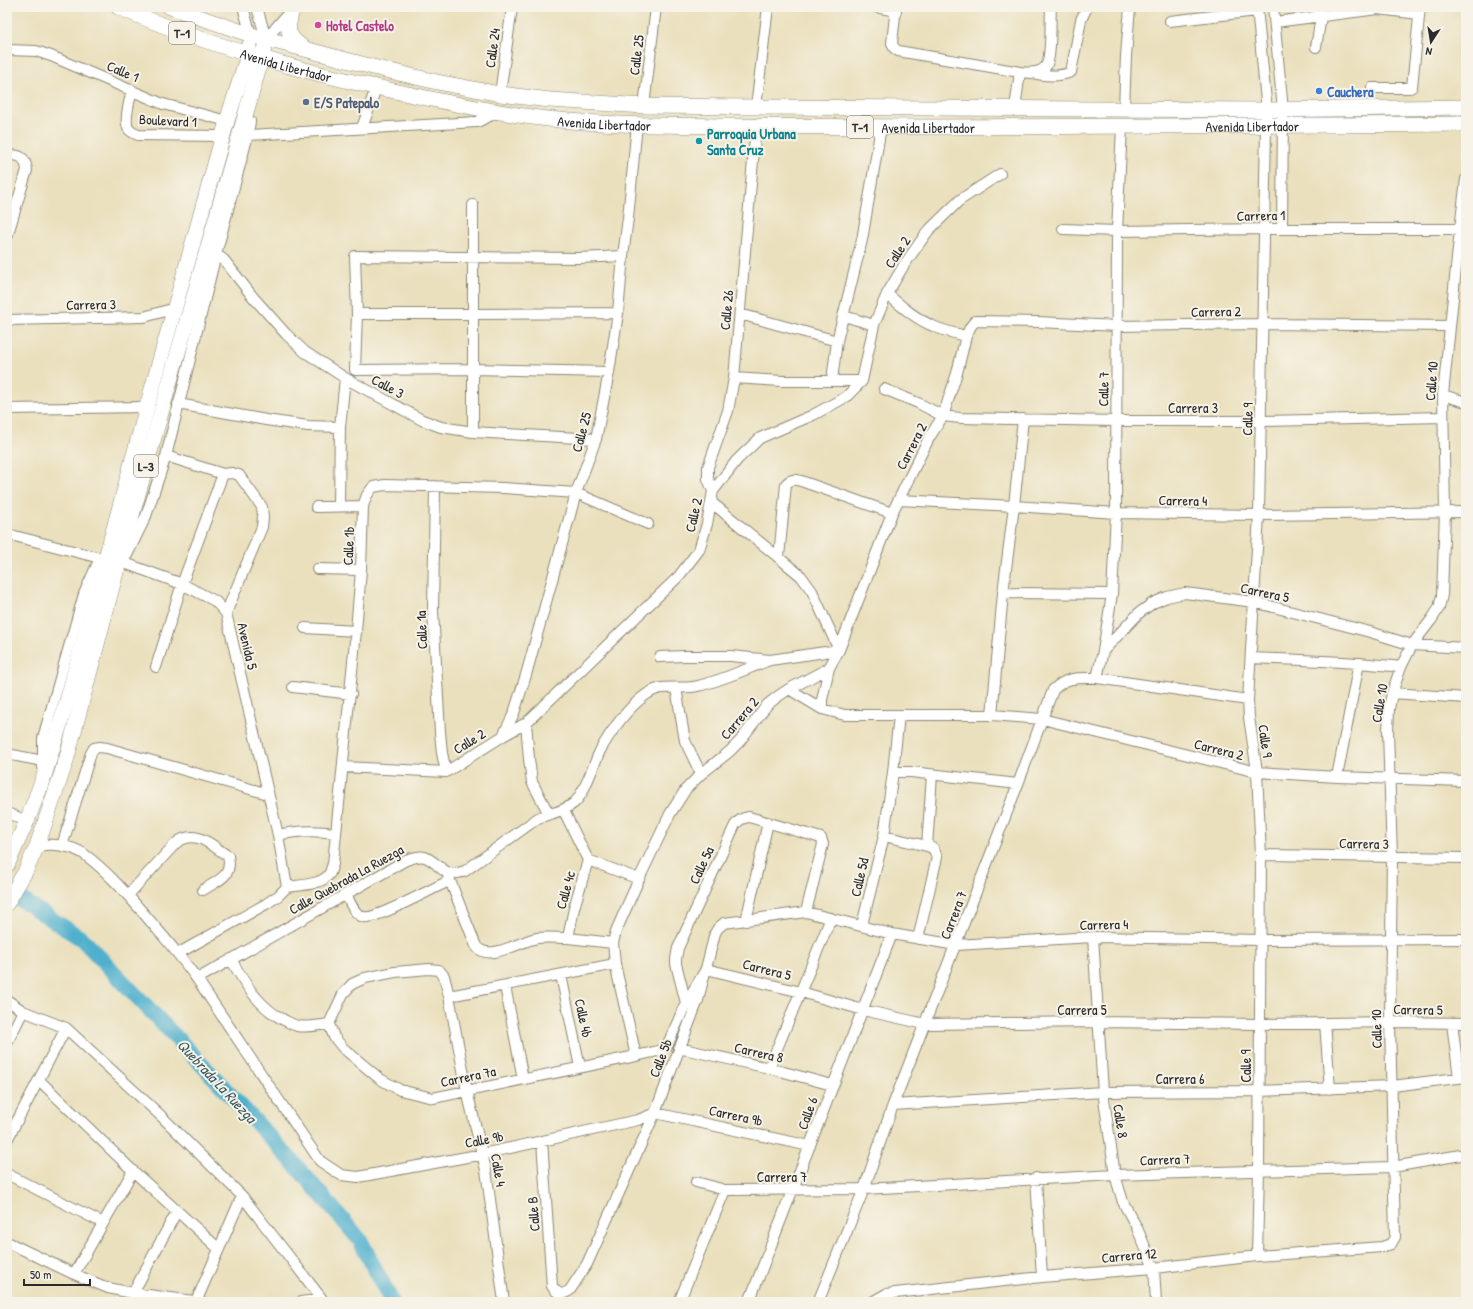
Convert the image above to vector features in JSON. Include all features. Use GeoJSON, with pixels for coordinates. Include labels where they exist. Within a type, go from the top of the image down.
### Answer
{"type":"FeatureCollection","features":[{"type":"Feature","properties":{"kind":"main road","name":"Avenida Libertador"},"geometry":{"type":"LineString","coordinates":[[118,7],[178,32],[255,57],[376,88],[498,112],[555,119],[636,124],[881,127],[1122,127],[1466,124]]}},
{"type":"Feature","properties":{"kind":"main road","name":"Avenida Libertador"},"geometry":{"type":"LineString","coordinates":[[173,7],[251,35],[308,51],[437,82],[500,94],[550,100],[644,106],[756,107],[1266,110],[1466,107]]}},
{"type":"Feature","properties":{"kind":"main road"},"geometry":{"type":"LineString","coordinates":[[293,7],[288,33],[294,42],[308,51]]}},
{"type":"Feature","properties":{"kind":"main road","name":"L-3"},"geometry":{"type":"LineString","coordinates":[[7,864],[11,845],[27,821],[44,776],[108,559],[256,75],[255,57],[251,35]]}},
{"type":"Feature","properties":{"kind":"main road","name":"L-3"},"geometry":{"type":"LineString","coordinates":[[7,903],[25,872],[37,846],[66,761],[108,559],[147,408],[225,128],[255,57],[266,39]]}},
{"type":"Feature","properties":{"kind":"street"},"geometry":{"type":"LineString","coordinates":[[243,7],[251,35]]}},
{"type":"Feature","properties":{"kind":"street"},"geometry":{"type":"LineString","coordinates":[[257,7],[266,39]]}},
{"type":"Feature","properties":{"kind":"street"},"geometry":{"type":"LineString","coordinates":[[266,39],[293,7]]}},
{"type":"Feature","properties":{"kind":"street","name":"Calle 24"},"geometry":{"type":"LineString","coordinates":[[500,94],[512,7]]}},
{"type":"Feature","properties":{"kind":"street","name":"Calle 25"},"geometry":{"type":"LineString","coordinates":[[644,106],[656,7]]}},
{"type":"Feature","properties":{"kind":"street"},"geometry":{"type":"LineString","coordinates":[[756,107],[768,7]]}},
{"type":"Feature","properties":{"kind":"street"},"geometry":{"type":"LineString","coordinates":[[876,7],[896,9],[892,42],[894,48],[898,51],[1044,76],[1071,72],[1081,20],[1087,7]]}},
{"type":"Feature","properties":{"kind":"street"},"geometry":{"type":"LineString","coordinates":[[1031,73],[1046,66],[1049,57],[1051,7]]}},
{"type":"Feature","properties":{"kind":"street"},"geometry":{"type":"LineString","coordinates":[[1124,109],[1130,7]]}},
{"type":"Feature","properties":{"kind":"street"},"geometry":{"type":"LineString","coordinates":[[1273,7],[1283,110],[1282,229]]}},
{"type":"Feature","properties":{"kind":"street"},"geometry":{"type":"LineString","coordinates":[[1316,47],[1321,18],[1319,7]]}},
{"type":"Feature","properties":{"kind":"street"},"geometry":{"type":"LineString","coordinates":[[1170,22],[1257,9]]}},
{"type":"Feature","properties":{"kind":"street","name":"Calle 9"},"geometry":{"type":"LineString","coordinates":[[1257,9],[1266,110],[1259,515],[1248,700],[1257,772],[1261,855],[1257,1256]]}},
{"type":"Feature","properties":{"kind":"street"},"geometry":{"type":"LineString","coordinates":[[1275,22],[1321,18],[1378,9],[1419,10],[1412,87],[1372,88]]}},
{"type":"Feature","properties":{"kind":"street","name":"Calle 1"},"geometry":{"type":"LineString","coordinates":[[7,50],[36,51],[51,56],[163,104],[225,128]]}},
{"type":"Feature","properties":{"kind":"street"},"geometry":{"type":"LineString","coordinates":[[1015,108],[1020,72]]}},
{"type":"Feature","properties":{"kind":"street"},"geometry":{"type":"LineString","coordinates":[[44,776],[43,738],[84,594],[108,559],[127,555],[146,516],[166,456],[216,254],[248,135],[256,75]]}},
{"type":"Feature","properties":{"kind":"street"},"geometry":{"type":"LineString","coordinates":[[362,128],[376,88]]}},
{"type":"Feature","properties":{"kind":"street","name":"Boulevard 1"},"geometry":{"type":"LineString","coordinates":[[132,90],[127,120],[128,127],[131,132],[138,135],[225,128]]}},
{"type":"Feature","properties":{"kind":"street"},"geometry":{"type":"LineString","coordinates":[[248,135],[477,122],[498,112]]}},
{"type":"Feature","properties":{"kind":"street","name":"Calle 25"},"geometry":{"type":"LineString","coordinates":[[503,736],[514,713],[529,667],[576,493],[596,439],[609,372],[618,312],[636,124]]}},
{"type":"Feature","properties":{"kind":"street","name":"Calle 26"},"geometry":{"type":"LineString","coordinates":[[712,497],[708,479],[708,468],[728,411],[734,378],[756,126]]}},
{"type":"Feature","properties":{"kind":"street"},"geometry":{"type":"LineString","coordinates":[[832,380],[837,341],[862,240],[881,127]]}},
{"type":"Feature","properties":{"kind":"street","name":"Calle 7"},"geometry":{"type":"LineString","coordinates":[[1103,651],[1112,594],[1116,513],[1117,231],[1122,127]]}},
{"type":"Feature","properties":{"kind":"street"},"geometry":{"type":"LineString","coordinates":[[7,155],[19,155],[24,159],[27,170],[7,237]]}},
{"type":"Feature","properties":{"kind":"street","name":"Calle 2"},"geometry":{"type":"LineString","coordinates":[[343,767],[446,772],[526,723],[679,576],[699,550],[707,524],[712,497],[737,460],[760,438],[813,415],[846,397],[862,381],[874,325],[887,294],[928,230],[960,200],[1000,174]]}},
{"type":"Feature","properties":{"kind":"street","name":"Calle 10"},"geometry":{"type":"LineString","coordinates":[[1391,1244],[1395,1237],[1390,1022],[1392,857],[1388,731],[1389,709],[1392,693],[1412,645],[1439,608],[1442,595],[1445,512],[1443,395],[1466,179]]}},
{"type":"Feature","properties":{"kind":"street"},"geometry":{"type":"LineString","coordinates":[[473,205],[473,432]]}},
{"type":"Feature","properties":{"kind":"street","name":"Carrera 1"},"geometry":{"type":"LineString","coordinates":[[1063,229],[1117,231],[1460,229]]}},
{"type":"Feature","properties":{"kind":"street","name":"Calle 3"},"geometry":{"type":"LineString","coordinates":[[216,254],[224,260],[252,297],[305,352],[345,378],[422,420],[441,427],[473,432],[596,439]]}},
{"type":"Feature","properties":{"kind":"street"},"geometry":{"type":"LineString","coordinates":[[609,372],[474,369],[355,370],[357,314],[355,256],[578,258],[623,256]]}},
{"type":"Feature","properties":{"kind":"street"},"geometry":{"type":"LineString","coordinates":[[887,294],[905,309],[934,327],[966,336]]}},
{"type":"Feature","properties":{"kind":"street","name":"Carrera 3"},"geometry":{"type":"LineString","coordinates":[[7,320],[144,317],[175,308]]}},
{"type":"Feature","properties":{"kind":"street"},"geometry":{"type":"LineString","coordinates":[[357,314],[618,312]]}},
{"type":"Feature","properties":{"kind":"street"},"geometry":{"type":"LineString","coordinates":[[740,314],[837,341]]}},
{"type":"Feature","properties":{"kind":"street"},"geometry":{"type":"LineString","coordinates":[[844,316],[874,325]]}},
{"type":"Feature","properties":{"kind":"street","name":"Carrera 2"},"geometry":{"type":"LineString","coordinates":[[636,1056],[615,964],[613,943],[616,931],[639,879],[670,814],[686,789],[701,774],[740,741],[767,705],[788,689],[829,668],[838,650],[892,513],[929,438],[943,416],[957,373],[966,336],[975,321],[984,320],[1117,326],[1262,324],[1450,326]]}},
{"type":"Feature","properties":{"kind":"street"},"geometry":{"type":"LineString","coordinates":[[339,506],[340,428],[345,378]]}},
{"type":"Feature","properties":{"kind":"street"},"geometry":{"type":"LineString","coordinates":[[734,378],[782,381],[862,381]]}},
{"type":"Feature","properties":{"kind":"street"},"geometry":{"type":"LineString","coordinates":[[884,390],[918,403],[943,416]]}},
{"type":"Feature","properties":{"kind":"street"},"geometry":{"type":"LineString","coordinates":[[1443,395],[1466,402]]}},
{"type":"Feature","properties":{"kind":"street"},"geometry":{"type":"LineString","coordinates":[[178,404],[266,420],[308,426],[340,428]]}},
{"type":"Feature","properties":{"kind":"street"},"geometry":{"type":"LineString","coordinates":[[7,409],[147,408]]}},
{"type":"Feature","properties":{"kind":"street","name":"Carrera 3"},"geometry":{"type":"LineString","coordinates":[[943,416],[960,418],[1116,421],[1261,421],[1443,417]]}},
{"type":"Feature","properties":{"kind":"street"},"geometry":{"type":"LineString","coordinates":[[992,715],[1003,593],[1023,419]]}},
{"type":"Feature","properties":{"kind":"street"},"geometry":{"type":"LineString","coordinates":[[166,456],[223,474],[232,473],[239,475],[262,507],[262,527],[226,613]]}},
{"type":"Feature","properties":{"kind":"street"},"geometry":{"type":"LineString","coordinates":[[156,667],[182,584],[223,474]]}},
{"type":"Feature","properties":{"kind":"street"},"geometry":{"type":"LineString","coordinates":[[779,557],[786,484],[789,480],[795,479],[892,513]]}},
{"type":"Feature","properties":{"kind":"street","name":"Calle 1b"},"geometry":{"type":"LineString","coordinates":[[287,887],[316,882],[324,878],[330,873],[333,864],[351,694],[361,570],[363,506],[367,494],[373,487],[385,485],[503,488],[576,493],[648,524]]}},
{"type":"Feature","properties":{"kind":"street","name":"Calle 1a"},"geometry":{"type":"LineString","coordinates":[[435,486],[434,611],[440,732],[446,772]]}},
{"type":"Feature","properties":{"kind":"street"},"geometry":{"type":"LineString","coordinates":[[346,894],[355,911],[359,915],[366,918],[381,913],[448,877],[465,871],[538,818],[564,811],[576,802],[601,749],[626,712],[653,690],[663,687],[676,688],[697,686],[770,660],[838,650],[812,591],[801,576],[712,497]]}},
{"type":"Feature","properties":{"kind":"street","name":"Carrera 4"},"geometry":{"type":"LineString","coordinates":[[899,500],[1116,513],[1259,515],[1466,512]]}},
{"type":"Feature","properties":{"kind":"street"},"geometry":{"type":"LineString","coordinates":[[316,507],[363,506]]}},
{"type":"Feature","properties":{"kind":"street","name":"Avenida 5"},"geometry":{"type":"LineString","coordinates":[[7,534],[108,559],[182,584],[215,601],[226,613],[278,836],[287,887]]}},
{"type":"Feature","properties":{"kind":"street"},"geometry":{"type":"LineString","coordinates":[[317,569],[361,570]]}},
{"type":"Feature","properties":{"kind":"street"},"geometry":{"type":"LineString","coordinates":[[1003,593],[1112,594]]}},
{"type":"Feature","properties":{"kind":"street","name":"Carrera 5"},"geometry":{"type":"LineString","coordinates":[[1103,651],[1138,613],[1153,603],[1167,597],[1185,593],[1254,602],[1370,632],[1412,645],[1466,648]]}},
{"type":"Feature","properties":{"kind":"street"},"geometry":{"type":"LineString","coordinates":[[305,628],[356,631]]}},
{"type":"Feature","properties":{"kind":"street"},"geometry":{"type":"LineString","coordinates":[[1098,678],[1103,651]]}},
{"type":"Feature","properties":{"kind":"street"},"geometry":{"type":"LineString","coordinates":[[660,657],[731,656],[770,660]]}},
{"type":"Feature","properties":{"kind":"street"},"geometry":{"type":"LineString","coordinates":[[1251,658],[1360,663],[1402,667]]}},
{"type":"Feature","properties":{"kind":"street"},"geometry":{"type":"LineString","coordinates":[[1337,777],[1360,663]]}},
{"type":"Feature","properties":{"kind":"street"},"geometry":{"type":"LineString","coordinates":[[822,709],[822,700],[829,668]]}},
{"type":"Feature","properties":{"kind":"street","name":"Carrera 7"},"geometry":{"type":"LineString","coordinates":[[818,1302],[864,1188],[893,1105],[956,945],[1053,690],[1061,682],[1074,678],[1098,678],[1248,700]]}},
{"type":"Feature","properties":{"kind":"street"},"geometry":{"type":"LineString","coordinates":[[293,687],[351,694]]}},
{"type":"Feature","properties":{"kind":"street"},"geometry":{"type":"LineString","coordinates":[[676,688],[685,741],[701,774]]}},
{"type":"Feature","properties":{"kind":"street","name":"Carrera 2"},"geometry":{"type":"LineString","coordinates":[[788,689],[822,709],[845,715],[992,715],[1042,719],[1257,772],[1337,777],[1466,781]]}},
{"type":"Feature","properties":{"kind":"street"},"geometry":{"type":"LineString","coordinates":[[1392,693],[1466,698]]}},
{"type":"Feature","properties":{"kind":"street","name":"Calle 5d"},"geometry":{"type":"LineString","coordinates":[[862,925],[884,836],[899,715]]}},
{"type":"Feature","properties":{"kind":"street"},"geometry":{"type":"LineString","coordinates":[[526,723],[532,782],[549,814]]}},
{"type":"Feature","properties":{"kind":"street"},"geometry":{"type":"LineString","coordinates":[[62,846],[90,753],[94,748],[108,748],[268,794]]}},
{"type":"Feature","properties":{"kind":"street"},"geometry":{"type":"LineString","coordinates":[[7,754],[43,761]]}},
{"type":"Feature","properties":{"kind":"street"},"geometry":{"type":"LineString","coordinates":[[893,772],[1018,784]]}},
{"type":"Feature","properties":{"kind":"street"},"geometry":{"type":"LineString","coordinates":[[927,846],[932,775]]}},
{"type":"Feature","properties":{"kind":"street"},"geometry":{"type":"LineString","coordinates":[[564,811],[588,860]]}},
{"type":"Feature","properties":{"kind":"street"},"geometry":{"type":"LineString","coordinates":[[7,813],[27,821]]}},
{"type":"Feature","properties":{"kind":"street","name":"Calle 5a"},"geometry":{"type":"LineString","coordinates":[[686,1003],[676,964],[678,948],[735,825],[739,820],[744,817],[749,817],[820,838],[823,844],[806,912]]}},
{"type":"Feature","properties":{"kind":"street"},"geometry":{"type":"LineString","coordinates":[[746,921],[768,822]]}},
{"type":"Feature","properties":{"kind":"street"},"geometry":{"type":"LineString","coordinates":[[278,836],[293,831],[306,830],[336,833]]}},
{"type":"Feature","properties":{"kind":"street"},"geometry":{"type":"LineString","coordinates":[[128,895],[176,844],[183,838],[190,836],[201,838],[228,856],[230,865],[227,874],[203,890]]}},
{"type":"Feature","properties":{"kind":"street"},"geometry":{"type":"LineString","coordinates":[[884,836],[933,848],[937,857],[918,939]]}},
{"type":"Feature","properties":{"kind":"street"},"geometry":{"type":"LineString","coordinates":[[37,846],[54,844],[83,854],[119,885],[179,953],[196,979]]}},
{"type":"Feature","properties":{"kind":"street","name":"Carrera 3"},"geometry":{"type":"LineString","coordinates":[[1261,855],[1466,858]]}},
{"type":"Feature","properties":{"kind":"street","name":"Calle Quebrada La Ruezga"},"geometry":{"type":"LineString","coordinates":[[196,979],[406,860],[417,856],[425,857],[448,877]]}},
{"type":"Feature","properties":{"kind":"street","name":"Calle 4c"},"geometry":{"type":"LineString","coordinates":[[568,938],[574,908],[588,860],[639,879]]}},
{"type":"Feature","properties":{"kind":"street"},"geometry":{"type":"LineString","coordinates":[[448,877],[479,951],[484,953],[493,953],[537,938],[568,938],[613,943]]}},
{"type":"Feature","properties":{"kind":"street"},"geometry":{"type":"LineString","coordinates":[[179,953],[266,904],[278,896],[287,887]]}},
{"type":"Feature","properties":{"kind":"street","name":"Carrera 4"},"geometry":{"type":"LineString","coordinates":[[746,921],[806,912],[862,925],[892,934],[956,945],[1094,937],[1261,940],[1466,938]]}},
{"type":"Feature","properties":{"kind":"street"},"geometry":{"type":"LineString","coordinates":[[769,1068],[831,918]]}},
{"type":"Feature","properties":{"kind":"street","name":"Calle 5b"},"geometry":{"type":"LineString","coordinates":[[552,1286],[556,1292],[561,1294],[566,1293],[570,1290],[587,1264],[655,1113],[698,1000],[714,933],[724,924],[746,921]]}},
{"type":"Feature","properties":{"kind":"street","name":"Calle 6"},"geometry":{"type":"LineString","coordinates":[[749,1302],[810,1146],[832,1085],[892,934]]}},
{"type":"Feature","properties":{"kind":"street","name":"Calle 8"},"geometry":{"type":"LineString","coordinates":[[1094,937],[1103,1092],[1115,1175],[1123,1202],[1154,1268],[1156,1302]]}},
{"type":"Feature","properties":{"kind":"street"},"geometry":{"type":"LineString","coordinates":[[230,959],[258,1001],[280,1018],[296,1026],[329,1024],[343,994],[352,984],[365,978],[395,972],[429,968],[439,970],[444,976],[449,996],[615,964]]}},
{"type":"Feature","properties":{"kind":"street","name":"Carrera 5"},"geometry":{"type":"LineString","coordinates":[[706,969],[801,992],[863,1010],[925,1024],[1100,1022],[1259,1024],[1390,1022],[1466,1023]]}},
{"type":"Feature","properties":{"kind":"street","name":"Carrera 7a"},"geometry":{"type":"LineString","coordinates":[[329,1024],[334,1037],[343,1048],[380,1079],[400,1090],[433,1098],[662,1050],[667,1046],[686,1003],[706,969]]}},
{"type":"Feature","properties":{"kind":"street","name":"Calle 4b"},"geometry":{"type":"LineString","coordinates":[[561,975],[580,1067]]}},
{"type":"Feature","properties":{"kind":"street","name":"Calle 9b"},"geometry":{"type":"LineString","coordinates":[[196,979],[320,1162],[342,1174],[358,1176],[483,1154],[638,1120],[655,1113]]}},
{"type":"Feature","properties":{"kind":"street"},"geometry":{"type":"LineString","coordinates":[[505,986],[523,1079]]}},
{"type":"Feature","properties":{"kind":"street","name":"Calle 4"},"geometry":{"type":"LineString","coordinates":[[449,996],[467,1091],[483,1154],[504,1302]]}},
{"type":"Feature","properties":{"kind":"street"},"geometry":{"type":"LineString","coordinates":[[7,1000],[23,1011],[66,1028],[160,1115],[242,1196],[324,1300]]}},
{"type":"Feature","properties":{"kind":"street"},"geometry":{"type":"LineString","coordinates":[[7,1043],[23,1011]]}},
{"type":"Feature","properties":{"kind":"street"},"geometry":{"type":"LineString","coordinates":[[1325,1023],[1330,1088]]}},
{"type":"Feature","properties":{"kind":"street"},"geometry":{"type":"LineString","coordinates":[[1452,1023],[1463,1078]]}},
{"type":"Feature","properties":{"kind":"street"},"geometry":{"type":"LineString","coordinates":[[7,1140],[66,1028]]}},
{"type":"Feature","properties":{"kind":"street","name":"Carrera 8"},"geometry":{"type":"LineString","coordinates":[[679,1048],[769,1068],[832,1085]]}},
{"type":"Feature","properties":{"kind":"street","name":"Carrera 6"},"geometry":{"type":"LineString","coordinates":[[893,1105],[1103,1092],[1259,1091],[1392,1086],[1463,1078]]}},
{"type":"Feature","properties":{"kind":"street"},"geometry":{"type":"LineString","coordinates":[[39,1080],[133,1171],[219,1249]]}},
{"type":"Feature","properties":{"kind":"street","name":"Carrera 9b"},"geometry":{"type":"LineString","coordinates":[[655,1113],[810,1146]]}},
{"type":"Feature","properties":{"kind":"street","name":"Calle B"},"geometry":{"type":"LineString","coordinates":[[542,1141],[552,1286]]}},
{"type":"Feature","properties":{"kind":"street","name":"Carrera 7"},"geometry":{"type":"LineString","coordinates":[[696,1182],[725,1190],[864,1188],[1036,1178],[1393,1167],[1466,1154]]}},
{"type":"Feature","properties":{"kind":"street"},"geometry":{"type":"LineString","coordinates":[[74,1274],[133,1171]]}},
{"type":"Feature","properties":{"kind":"street"},"geometry":{"type":"LineString","coordinates":[[7,1174],[103,1223]]}},
{"type":"Feature","properties":{"kind":"street"},"geometry":{"type":"LineString","coordinates":[[1036,1178],[1042,1277]]}},
{"type":"Feature","properties":{"kind":"street"},"geometry":{"type":"LineString","coordinates":[[679,1302],[725,1190]]}},
{"type":"Feature","properties":{"kind":"street"},"geometry":{"type":"LineString","coordinates":[[196,1302],[242,1196]]}},
{"type":"Feature","properties":{"kind":"street"},"geometry":{"type":"LineString","coordinates":[[133,1294],[177,1211]]}},
{"type":"Feature","properties":{"kind":"street"},"geometry":{"type":"LineString","coordinates":[[7,1242],[74,1274],[108,1288],[133,1294],[201,1302]]}},
{"type":"Feature","properties":{"kind":"street","name":"Carrera 12"},"geometry":{"type":"LineString","coordinates":[[872,1302],[886,1294],[1042,1277],[1154,1268],[1257,1256],[1382,1247],[1391,1244]]}},
{"type":"Feature","properties":{"kind":"street"},"geometry":{"type":"LineString","coordinates":[[301,1302],[324,1300]]}},
{"type":"Feature","properties":{"kind":"waterway","name":"Quebrada La Ruezga"},"geometry":{"type":"LineString","coordinates":[[7,893],[25,902],[82,939],[209,1072],[292,1161],[360,1240],[392,1302]]}},
{"type":"Feature","properties":{"kind":"place","name":"Hotel Castelo"},"geometry":{"type":"Point","coordinates":[318,25]}},
{"type":"Feature","properties":{"kind":"place","name":"Cauchera"},"geometry":{"type":"Point","coordinates":[1319,91]}},
{"type":"Feature","properties":{"kind":"place","name":"E/S Patepalo"},"geometry":{"type":"Point","coordinates":[306,102]}},
{"type":"Feature","properties":{"kind":"place","name":"Parroquia Urbana Santa Cruz"},"geometry":{"type":"Point","coordinates":[699,141]}}]}
